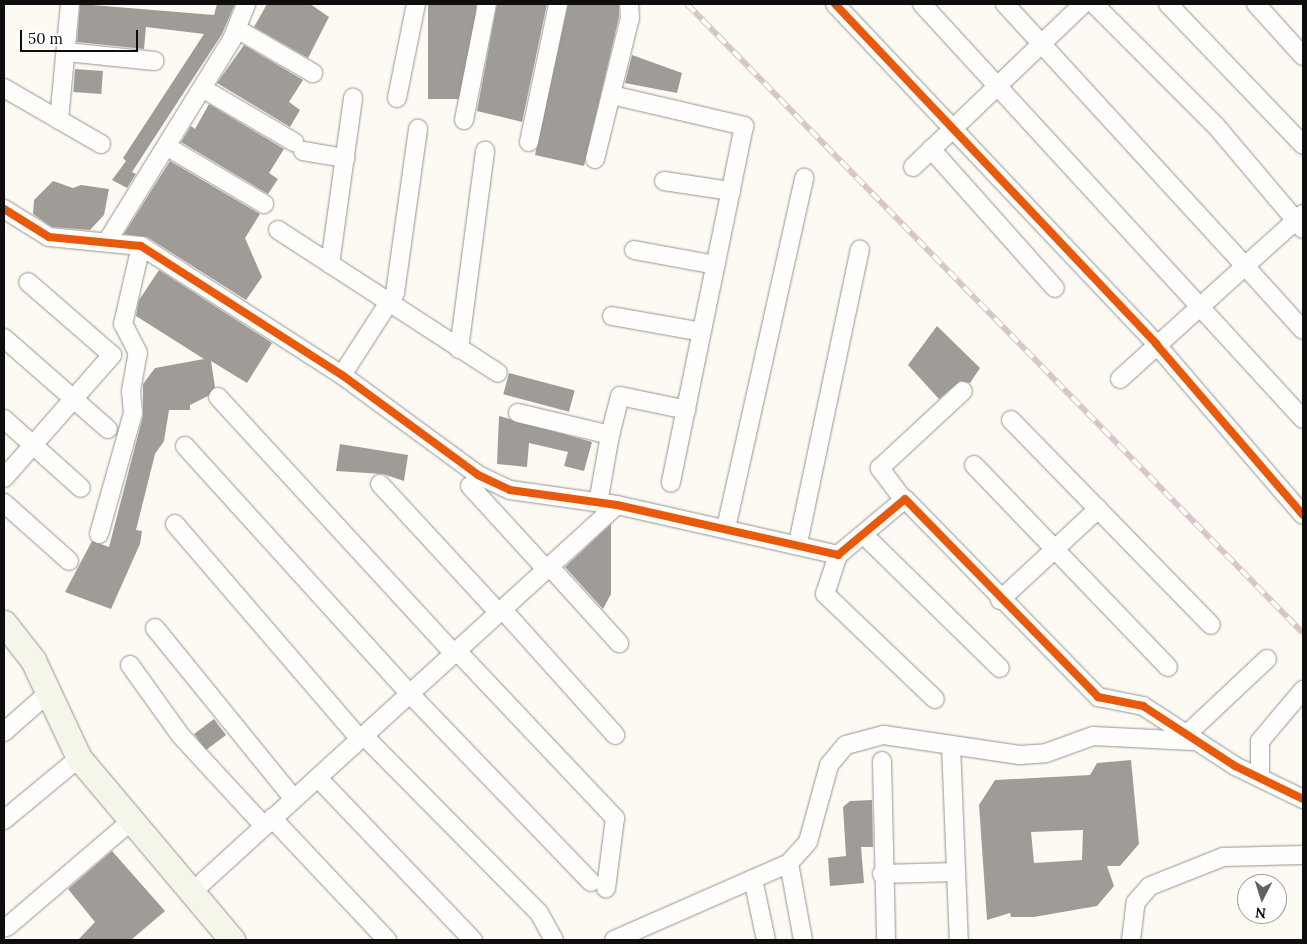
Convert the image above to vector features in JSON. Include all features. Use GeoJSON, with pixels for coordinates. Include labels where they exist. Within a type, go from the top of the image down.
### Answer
{"type":"FeatureCollection","features":[{"type":"Feature","properties":{"kind":"street"},"geometry":{"type":"LineString","coordinates":[[59,120],[70,4]]}},
{"type":"Feature","properties":{"kind":"street"},"geometry":{"type":"LineString","coordinates":[[108,240],[237,29],[246,4]]}},
{"type":"Feature","properties":{"kind":"street"},"geometry":{"type":"LineString","coordinates":[[397,98],[416,4]]}},
{"type":"Feature","properties":{"kind":"street"},"geometry":{"type":"LineString","coordinates":[[464,120],[487,4]]}},
{"type":"Feature","properties":{"kind":"street"},"geometry":{"type":"LineString","coordinates":[[529,142],[558,4]]}},
{"type":"Feature","properties":{"kind":"street"},"geometry":{"type":"LineString","coordinates":[[595,159],[630,18],[629,4]]}},
{"type":"Feature","properties":{"kind":"street"},"geometry":{"type":"LineString","coordinates":[[835,4],[955,126],[1156,344],[1303,515]]}},
{"type":"Feature","properties":{"kind":"street"},"geometry":{"type":"LineString","coordinates":[[922,4],[1303,419]]}},
{"type":"Feature","properties":{"kind":"street"},"geometry":{"type":"LineString","coordinates":[[1004,4],[1303,330]]}},
{"type":"Feature","properties":{"kind":"street"},"geometry":{"type":"LineString","coordinates":[[913,167],[1083,4]]}},
{"type":"Feature","properties":{"kind":"street"},"geometry":{"type":"LineString","coordinates":[[1094,4],[1216,126],[1300,221],[1198,305],[1120,379]]}},
{"type":"Feature","properties":{"kind":"street"},"geometry":{"type":"LineString","coordinates":[[1168,4],[1303,146]]}},
{"type":"Feature","properties":{"kind":"street"},"geometry":{"type":"LineString","coordinates":[[1256,4],[1303,56]]}},
{"type":"Feature","properties":{"kind":"street"},"geometry":{"type":"LineString","coordinates":[[237,29],[313,74]]}},
{"type":"Feature","properties":{"kind":"street"},"geometry":{"type":"LineString","coordinates":[[66,52],[155,61]]}},
{"type":"Feature","properties":{"kind":"street"},"geometry":{"type":"LineString","coordinates":[[4,88],[101,144]]}},
{"type":"Feature","properties":{"kind":"street"},"geometry":{"type":"LineString","coordinates":[[202,88],[298,147],[345,158]]}},
{"type":"Feature","properties":{"kind":"street"},"geometry":{"type":"LineString","coordinates":[[612,95],[744,123],[671,483]]}},
{"type":"Feature","properties":{"kind":"street"},"geometry":{"type":"LineString","coordinates":[[330,264],[353,98]]}},
{"type":"Feature","properties":{"kind":"street"},"geometry":{"type":"LineString","coordinates":[[342,375],[396,293],[418,129]]}},
{"type":"Feature","properties":{"kind":"street"},"geometry":{"type":"LineString","coordinates":[[166,146],[264,204]]}},
{"type":"Feature","properties":{"kind":"street"},"geometry":{"type":"LineString","coordinates":[[931,149],[1055,288]]}},
{"type":"Feature","properties":{"kind":"street"},"geometry":{"type":"LineString","coordinates":[[459,349],[485,151]]}},
{"type":"Feature","properties":{"kind":"street"},"geometry":{"type":"LineString","coordinates":[[726,528],[804,178]]}},
{"type":"Feature","properties":{"kind":"street"},"geometry":{"type":"LineString","coordinates":[[664,181],[731,191]]}},
{"type":"Feature","properties":{"kind":"street"},"geometry":{"type":"LineString","coordinates":[[4,209],[49,237],[108,240],[141,246],[342,375],[495,484],[617,505],[798,543],[838,555]]}},
{"type":"Feature","properties":{"kind":"street"},"geometry":{"type":"LineString","coordinates":[[278,230],[498,373]]}},
{"type":"Feature","properties":{"kind":"street"},"geometry":{"type":"LineString","coordinates":[[99,534],[133,413],[131,390],[138,353],[123,324],[141,246]]}},
{"type":"Feature","properties":{"kind":"street"},"geometry":{"type":"LineString","coordinates":[[798,543],[860,249]]}},
{"type":"Feature","properties":{"kind":"street"},"geometry":{"type":"LineString","coordinates":[[634,250],[716,264]]}},
{"type":"Feature","properties":{"kind":"street"},"geometry":{"type":"LineString","coordinates":[[4,478],[112,355],[28,282]]}},
{"type":"Feature","properties":{"kind":"street"},"geometry":{"type":"LineString","coordinates":[[612,316],[702,332]]}},
{"type":"Feature","properties":{"kind":"street"},"geometry":{"type":"LineString","coordinates":[[4,338],[108,429]]}},
{"type":"Feature","properties":{"kind":"street"},"geometry":{"type":"LineString","coordinates":[[963,392],[880,468],[903,499],[1000,600],[1098,697],[1143,706],[1191,738],[1260,778],[1303,799]]}},
{"type":"Feature","properties":{"kind":"street"},"geometry":{"type":"LineString","coordinates":[[598,503],[610,434],[620,396],[687,410]]}},
{"type":"Feature","properties":{"kind":"street"},"geometry":{"type":"LineString","coordinates":[[185,446],[410,694],[598,885],[615,818],[455,652],[218,397]]}},
{"type":"Feature","properties":{"kind":"street"},"geometry":{"type":"LineString","coordinates":[[518,413],[610,434]]}},
{"type":"Feature","properties":{"kind":"street"},"geometry":{"type":"LineString","coordinates":[[4,419],[81,488]]}},
{"type":"Feature","properties":{"kind":"street"},"geometry":{"type":"LineString","coordinates":[[1011,420],[1211,625]]}},
{"type":"Feature","properties":{"kind":"street"},"geometry":{"type":"LineString","coordinates":[[974,465],[1168,667]]}},
{"type":"Feature","properties":{"kind":"street"},"geometry":{"type":"LineString","coordinates":[[380,484],[615,735]]}},
{"type":"Feature","properties":{"kind":"street"},"geometry":{"type":"LineString","coordinates":[[470,486],[620,643]]}},
{"type":"Feature","properties":{"kind":"street"},"geometry":{"type":"LineString","coordinates":[[903,499],[864,535],[838,555],[826,594],[935,699]]}},
{"type":"Feature","properties":{"kind":"street"},"geometry":{"type":"LineString","coordinates":[[4,502],[69,561]]}},
{"type":"Feature","properties":{"kind":"street"},"geometry":{"type":"LineString","coordinates":[[191,893],[617,505]]}},
{"type":"Feature","properties":{"kind":"street"},"geometry":{"type":"LineString","coordinates":[[1000,600],[1098,509]]}},
{"type":"Feature","properties":{"kind":"street"},"geometry":{"type":"LineString","coordinates":[[175,524],[362,737],[538,913],[554,940]]}},
{"type":"Feature","properties":{"kind":"street"},"geometry":{"type":"LineString","coordinates":[[864,535],[1000,668]]}},
{"type":"Feature","properties":{"kind":"street"},"geometry":{"type":"LineString","coordinates":[[155,628],[294,799]]}},
{"type":"Feature","properties":{"kind":"street"},"geometry":{"type":"LineString","coordinates":[[7,631],[33,660],[47,694],[79,758],[232,940]]}},
{"type":"Feature","properties":{"kind":"street"},"geometry":{"type":"LineString","coordinates":[[614,940],[789,863],[808,842],[829,765],[846,745],[884,736],[1020,755],[1046,753],[1093,736],[1191,738],[1267,658]]}},
{"type":"Feature","properties":{"kind":"street"},"geometry":{"type":"LineString","coordinates":[[130,665],[181,736],[387,940]]}},
{"type":"Feature","properties":{"kind":"street"},"geometry":{"type":"LineString","coordinates":[[1260,778],[1260,741],[1303,690]]}},
{"type":"Feature","properties":{"kind":"street"},"geometry":{"type":"LineString","coordinates":[[4,732],[47,694]]}},
{"type":"Feature","properties":{"kind":"street"},"geometry":{"type":"LineString","coordinates":[[951,745],[959,940]]}},
{"type":"Feature","properties":{"kind":"street"},"geometry":{"type":"LineString","coordinates":[[4,820],[79,758]]}},
{"type":"Feature","properties":{"kind":"street"},"geometry":{"type":"LineString","coordinates":[[882,761],[882,874],[886,940]]}},
{"type":"Feature","properties":{"kind":"street"},"geometry":{"type":"LineString","coordinates":[[318,778],[473,940]]}},
{"type":"Feature","properties":{"kind":"street"},"geometry":{"type":"LineString","coordinates":[[7,927],[131,822]]}},
{"type":"Feature","properties":{"kind":"street"},"geometry":{"type":"LineString","coordinates":[[1131,940],[1136,902],[1150,886],[1223,857],[1303,855]]}},
{"type":"Feature","properties":{"kind":"street"},"geometry":{"type":"LineString","coordinates":[[789,863],[803,940]]}},
{"type":"Feature","properties":{"kind":"street"},"geometry":{"type":"LineString","coordinates":[[882,874],[956,872]]}},
{"type":"Feature","properties":{"kind":"street"},"geometry":{"type":"LineString","coordinates":[[752,879],[766,940]]}},
{"type":"Feature","properties":{"kind":"building"},"geometry":{"type":"Polygon","coordinates":[[[80,4],[214,15],[217,4],[235,4],[222,34],[132,172],[136,174],[127,188],[112,180],[126,161],[123,158],[204,34],[146,27],[144,49],[77,42],[80,4]]]}},
{"type":"Feature","properties":{"kind":"building"},"geometry":{"type":"Polygon","coordinates":[[[267,4],[310,4],[329,17],[308,58],[254,27],[267,4]]]}},
{"type":"Feature","properties":{"kind":"building"},"geometry":{"type":"Polygon","coordinates":[[[428,4],[476,4],[476,99],[428,99],[428,4]]]}},
{"type":"Feature","properties":{"kind":"building"},"geometry":{"type":"Polygon","coordinates":[[[497,4],[547,4],[522,122],[477,111],[497,4]]]}},
{"type":"Feature","properties":{"kind":"building"},"geometry":{"type":"Polygon","coordinates":[[[568,4],[619,4],[619,17],[584,166],[535,155],[568,4]]]}},
{"type":"Feature","properties":{"kind":"building"},"geometry":{"type":"Polygon","coordinates":[[[244,45],[303,80],[289,102],[300,110],[290,127],[217,83],[244,45]]]}},
{"type":"Feature","properties":{"kind":"building"},"geometry":{"type":"Polygon","coordinates":[[[632,55],[682,73],[677,93],[625,83],[632,55]]]}},
{"type":"Feature","properties":{"kind":"building"},"geometry":{"type":"Polygon","coordinates":[[[75,69],[103,71],[101,94],[73,92],[75,69]]]}},
{"type":"Feature","properties":{"kind":"building"},"geometry":{"type":"Polygon","coordinates":[[[209,104],[284,149],[269,173],[278,179],[268,194],[181,142],[191,126],[195,129],[209,104]]]}},
{"type":"Feature","properties":{"kind":"building"},"geometry":{"type":"Polygon","coordinates":[[[170,161],[260,214],[245,238],[262,277],[246,300],[147,237],[124,234],[170,161]]]}},
{"type":"Feature","properties":{"kind":"building"},"geometry":{"type":"Polygon","coordinates":[[[53,181],[73,188],[81,185],[109,189],[104,215],[90,230],[52,227],[33,214],[34,200],[53,181]]]}},
{"type":"Feature","properties":{"kind":"building"},"geometry":{"type":"Polygon","coordinates":[[[159,270],[272,343],[247,383],[211,361],[215,387],[208,396],[190,405],[190,410],[169,410],[164,441],[155,454],[136,530],[142,531],[140,544],[111,609],[65,592],[92,541],[109,547],[143,416],[143,384],[155,368],[204,359],[136,316],[139,300],[159,270]]]}},
{"type":"Feature","properties":{"kind":"building"},"geometry":{"type":"Polygon","coordinates":[[[937,326],[980,368],[970,383],[960,381],[939,399],[908,365],[937,326]]]}},
{"type":"Feature","properties":{"kind":"building"},"geometry":{"type":"Polygon","coordinates":[[[509,373],[575,391],[569,412],[503,394],[509,373]]]}},
{"type":"Feature","properties":{"kind":"building"},"geometry":{"type":"Polygon","coordinates":[[[499,416],[592,442],[584,471],[564,466],[568,452],[529,443],[527,467],[497,464],[499,416]]]}},
{"type":"Feature","properties":{"kind":"building"},"geometry":{"type":"Polygon","coordinates":[[[340,444],[408,455],[404,481],[383,474],[336,471],[340,444]]]}},
{"type":"Feature","properties":{"kind":"building"},"geometry":{"type":"Polygon","coordinates":[[[611,524],[611,594],[603,609],[565,567],[611,524]]]}},
{"type":"Feature","properties":{"kind":"building"},"geometry":{"type":"Polygon","coordinates":[[[214,719],[226,735],[206,750],[194,734],[214,719]]]}},
{"type":"Feature","properties":{"kind":"building"},"geometry":{"type":"Polygon","coordinates":[[[1131,760],[1139,844],[1120,866],[1107,866],[1114,886],[1097,906],[1034,917],[1011,917],[1010,913],[987,920],[979,805],[995,780],[1090,775],[1097,763],[1131,760]],[[1083,830],[1031,832],[1034,863],[1082,860],[1083,830]]]}},
{"type":"Feature","properties":{"kind":"building"},"geometry":{"type":"Polygon","coordinates":[[[872,800],[873,847],[861,847],[864,883],[830,886],[828,858],[846,856],[843,807],[850,801],[872,800]]]}},
{"type":"Feature","properties":{"kind":"building"},"geometry":{"type":"Polygon","coordinates":[[[112,851],[165,911],[131,940],[78,940],[95,922],[68,889],[112,851]]]}},
{"type":"Feature","properties":{"kind":"railway"},"geometry":{"type":"LineString","coordinates":[[687,4],[1303,633]]}},
{"type":"Feature","properties":{"kind":"cycle path"},"geometry":{"type":"LineString","coordinates":[[835,4],[1156,344],[1303,515]]}},
{"type":"Feature","properties":{"kind":"cycle path"},"geometry":{"type":"LineString","coordinates":[[4,209],[49,237],[141,246],[342,375],[478,475],[510,490],[617,505],[838,555],[905,499],[1098,697],[1143,706],[1235,766],[1303,799]]}}]}
